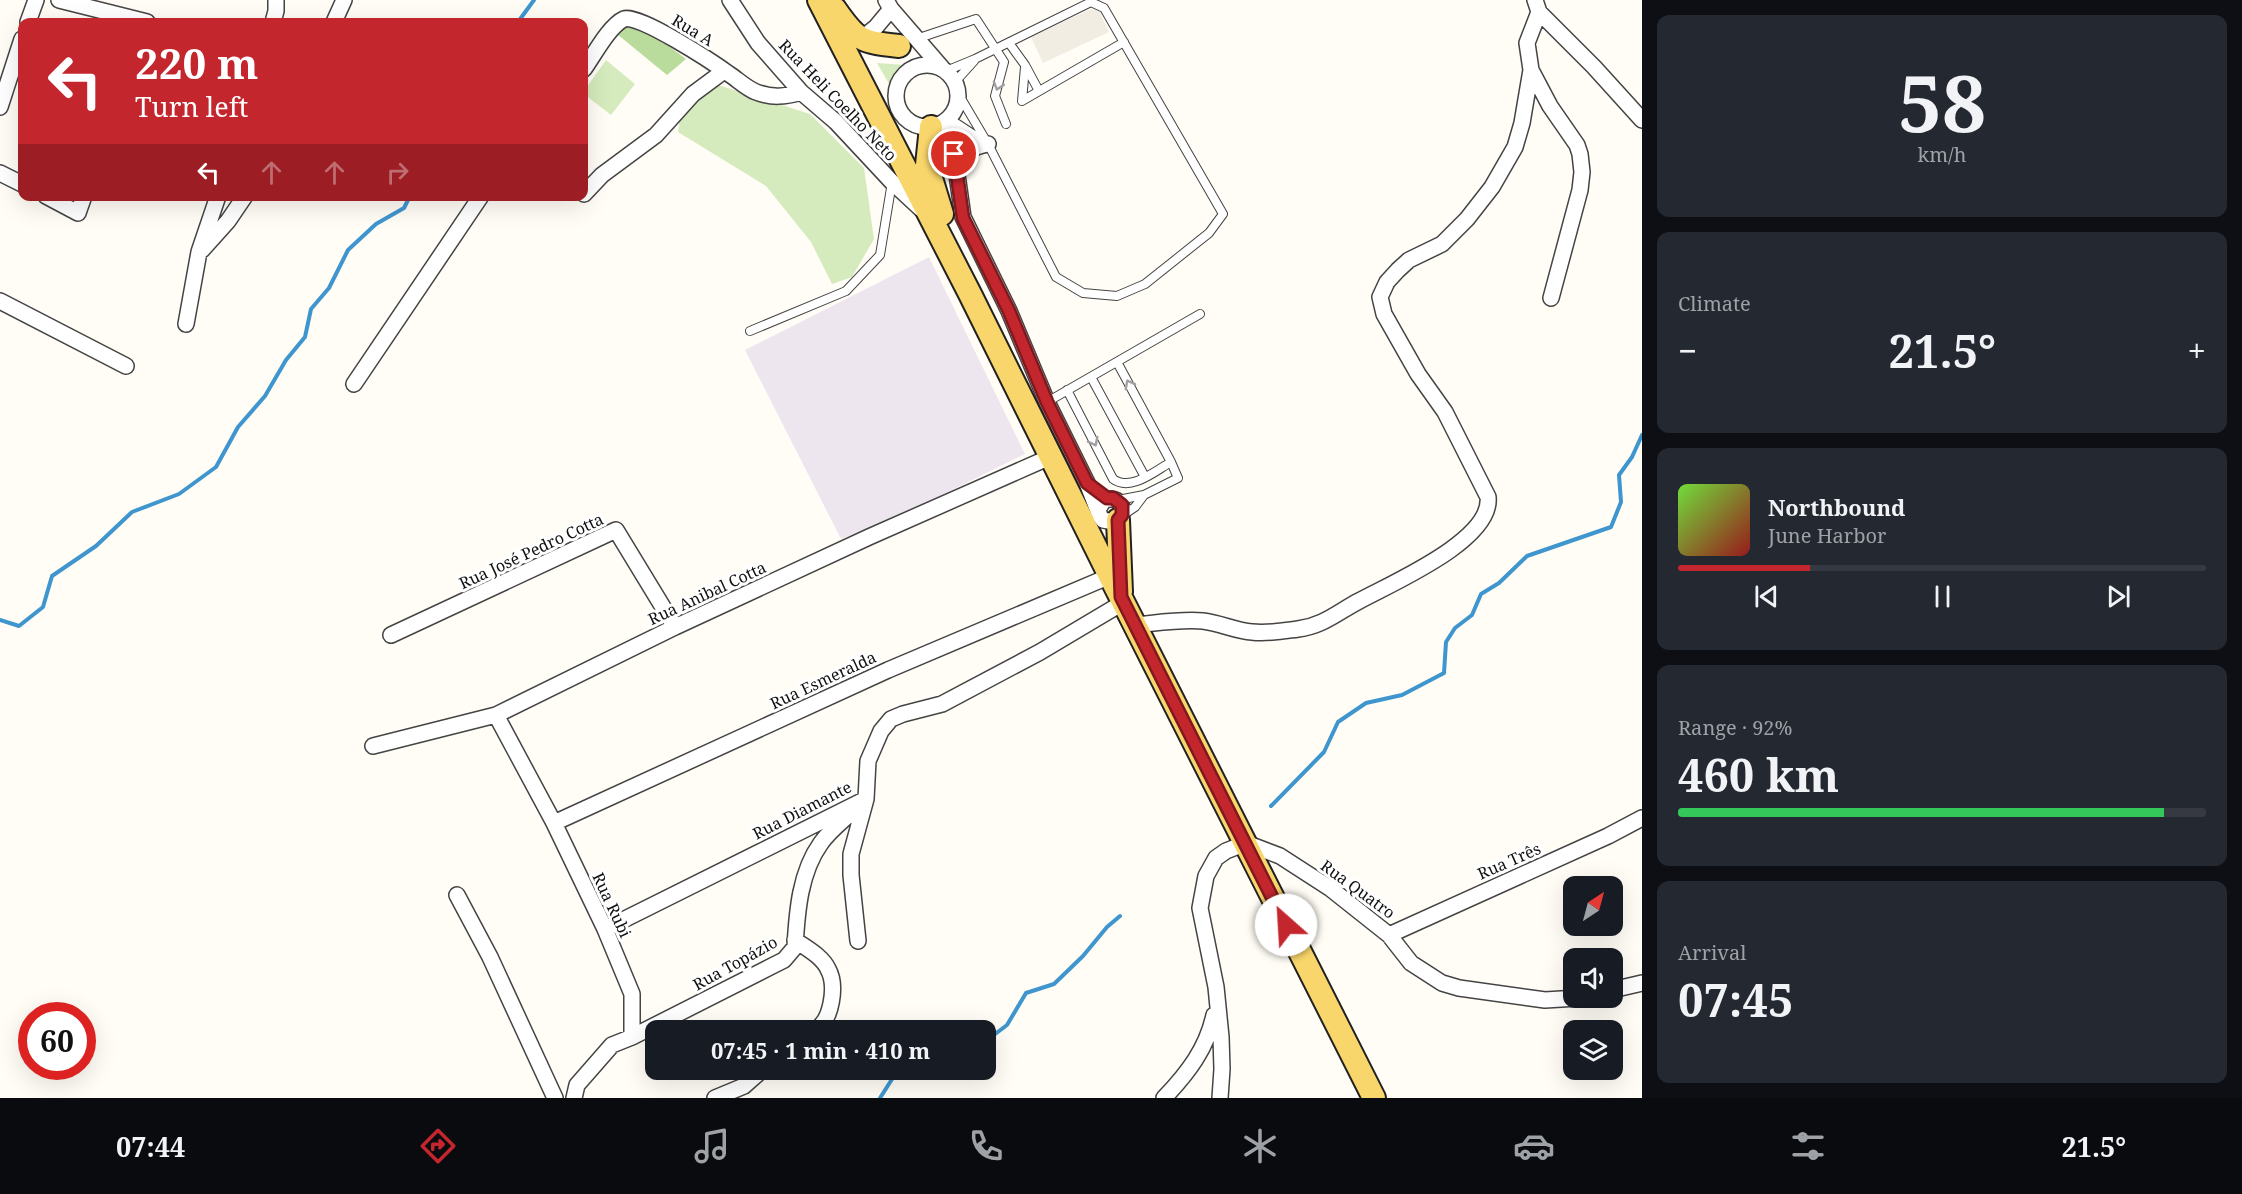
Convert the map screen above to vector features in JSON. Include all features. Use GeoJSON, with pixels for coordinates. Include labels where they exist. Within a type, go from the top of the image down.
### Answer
{"type":"FeatureCollection","features":[{"type":"Feature","properties":{"kind":"main road"},"geometry":{"type":"LineString","coordinates":[[819,0],[970,294],[1374,1098]]}},
{"type":"Feature","properties":{"kind":"main road"},"geometry":{"type":"LineString","coordinates":[[829,0],[847,26],[861,39],[867,42],[908,42]]}},
{"type":"Feature","properties":{"kind":"main road"},"geometry":{"type":"LineString","coordinates":[[881,122],[931,182]]}},
{"type":"Feature","properties":{"kind":"main road"},"geometry":{"type":"LineString","coordinates":[[937,129],[927,165],[970,294]]}},
{"type":"Feature","properties":{"kind":"main road"},"geometry":{"type":"LineString","coordinates":[[1113,509],[1123,599]]}},
{"type":"Feature","properties":{"kind":"street"},"geometry":{"type":"LineString","coordinates":[[29,18],[36,0]]}},
{"type":"Feature","properties":{"kind":"street"},"geometry":{"type":"LineString","coordinates":[[59,0],[131,18]]}},
{"type":"Feature","properties":{"kind":"street"},"geometry":{"type":"LineString","coordinates":[[274,18],[276,0]]}},
{"type":"Feature","properties":{"kind":"street"},"geometry":{"type":"LineString","coordinates":[[336,18],[344,0]]}},
{"type":"Feature","properties":{"kind":"street","name":"Rua Heli Coelho Neto"},"geometry":{"type":"LineString","coordinates":[[730,0],[758,43],[801,92],[836,122],[892,182],[930,217]]}},
{"type":"Feature","properties":{"kind":"street"},"geometry":{"type":"LineString","coordinates":[[861,39],[876,27],[888,5]]}},
{"type":"Feature","properties":{"kind":"street"},"geometry":{"type":"LineString","coordinates":[[888,5],[908,42],[950,79],[955,110],[937,129]]}},
{"type":"Feature","properties":{"kind":"street"},"geometry":{"type":"LineString","coordinates":[[1135,625],[1187,620],[1205,621],[1252,632],[1313,626],[1328,620],[1360,600],[1446,554],[1465,539],[1485,516],[1489,506],[1488,497],[1445,412],[1418,374],[1384,314],[1380,297],[1387,282],[1409,260],[1442,243],[1467,219],[1492,187],[1515,147],[1522,123],[1531,70],[1527,43],[1537,6]]}},
{"type":"Feature","properties":{"kind":"street"},"geometry":{"type":"LineString","coordinates":[[1537,6],[1642,120]]}},
{"type":"Feature","properties":{"kind":"street","name":"Rua A"},"geometry":{"type":"LineString","coordinates":[[588,63],[608,34],[621,21],[628,18],[649,25],[724,70],[754,91],[782,97],[801,92]]}},
{"type":"Feature","properties":{"kind":"street"},"geometry":{"type":"LineString","coordinates":[[905,73],[908,42]]}},
{"type":"Feature","properties":{"kind":"street"},"geometry":{"type":"LineString","coordinates":[[0,107],[18,51]]}},
{"type":"Feature","properties":{"kind":"street"},"geometry":{"type":"LineString","coordinates":[[937,129],[922,127],[903,116],[897,107],[895,96],[897,85],[905,73],[920,65],[931,64],[950,79]]}},
{"type":"Feature","properties":{"kind":"street"},"geometry":{"type":"LineString","coordinates":[[588,194],[619,162],[631,156],[656,135],[693,94],[724,70]]}},
{"type":"Feature","properties":{"kind":"street"},"geometry":{"type":"LineString","coordinates":[[1531,70],[1560,123],[1576,145],[1581,164],[1580,190],[1551,298]]}},
{"type":"Feature","properties":{"kind":"street"},"geometry":{"type":"LineString","coordinates":[[937,129],[956,172]]}},
{"type":"Feature","properties":{"kind":"street"},"geometry":{"type":"LineString","coordinates":[[937,129],[956,172],[963,218],[1009,311],[1047,402],[1087,483],[1113,509]]}},
{"type":"Feature","properties":{"kind":"street"},"geometry":{"type":"LineString","coordinates":[[956,172],[969,150],[988,144]]}},
{"type":"Feature","properties":{"kind":"street"},"geometry":{"type":"LineString","coordinates":[[0,173],[18,182]]}},
{"type":"Feature","properties":{"kind":"street"},"geometry":{"type":"LineString","coordinates":[[55,201],[78,213],[82,201]]}},
{"type":"Feature","properties":{"kind":"street"},"geometry":{"type":"LineString","coordinates":[[186,324],[199,252],[216,201]]}},
{"type":"Feature","properties":{"kind":"street"},"geometry":{"type":"LineString","coordinates":[[199,252],[215,237],[241,201]]}},
{"type":"Feature","properties":{"kind":"street"},"geometry":{"type":"LineString","coordinates":[[354,384],[478,201]]}},
{"type":"Feature","properties":{"kind":"street"},"geometry":{"type":"LineString","coordinates":[[0,301],[126,366]]}},
{"type":"Feature","properties":{"kind":"street","name":"Rua Anibal Cotta"},"geometry":{"type":"LineString","coordinates":[[373,746],[496,715],[675,627],[869,537],[1050,457]]}},
{"type":"Feature","properties":{"kind":"street","name":"Rua José Pedro Cotta"},"geometry":{"type":"LineString","coordinates":[[391,635],[616,530],[675,627]]}},
{"type":"Feature","properties":{"kind":"street","name":"Rua Esmeralda"},"geometry":{"type":"LineString","coordinates":[[554,823],[888,670],[1110,576]]}},
{"type":"Feature","properties":{"kind":"street","name":"Rua Diamante"},"geometry":{"type":"LineString","coordinates":[[604,929],[866,799],[868,761],[881,731],[891,719],[897,715],[942,704],[1040,652],[1123,599]]}},
{"type":"Feature","properties":{"kind":"street","name":"Rua Rubi"},"geometry":{"type":"LineString","coordinates":[[496,715],[554,823],[632,994],[632,1037]]}},
{"type":"Feature","properties":{"kind":"street"},"geometry":{"type":"LineString","coordinates":[[858,941],[851,854],[866,799]]}},
{"type":"Feature","properties":{"kind":"street","name":"Rua Topázio"},"geometry":{"type":"LineString","coordinates":[[632,1037],[772,966],[791,953],[795,947],[803,882],[814,854],[823,840],[866,799]]}},
{"type":"Feature","properties":{"kind":"street","name":"Rua Três"},"geometry":{"type":"LineString","coordinates":[[1389,935],[1608,836],[1642,818]]}},
{"type":"Feature","properties":{"kind":"street"},"geometry":{"type":"LineString","coordinates":[[1220,1098],[1222,1059],[1216,987],[1200,908],[1206,876],[1216,858],[1246,843]]}},
{"type":"Feature","properties":{"kind":"street","name":"Rua Quatro"},"geometry":{"type":"LineString","coordinates":[[1246,843],[1280,856],[1331,889],[1389,935],[1411,963],[1431,977],[1450,986],[1545,1000],[1563,999]]}},
{"type":"Feature","properties":{"kind":"street"},"geometry":{"type":"LineString","coordinates":[[457,895],[490,957],[555,1098]]}},
{"type":"Feature","properties":{"kind":"street"},"geometry":{"type":"LineString","coordinates":[[795,940],[823,962],[831,976],[829,1015],[826,1020]]}},
{"type":"Feature","properties":{"kind":"street"},"geometry":{"type":"LineString","coordinates":[[1623,987],[1642,983]]}},
{"type":"Feature","properties":{"kind":"street"},"geometry":{"type":"LineString","coordinates":[[1170,1094],[1207,1041],[1217,1005]]}},
{"type":"Feature","properties":{"kind":"street"},"geometry":{"type":"LineString","coordinates":[[574,1098],[577,1085],[612,1045],[632,1037]]}},
{"type":"Feature","properties":{"kind":"street"},"geometry":{"type":"LineString","coordinates":[[715,1098],[744,1086],[751,1080]]}},
{"type":"Feature","properties":{"kind":"lane"},"geometry":{"type":"LineString","coordinates":[[1091,2],[1104,8],[1223,214],[1209,232],[1145,284],[1118,296],[1083,293],[1056,277],[988,144],[950,79],[975,59],[1091,2]]}},
{"type":"Feature","properties":{"kind":"lane"},"geometry":{"type":"LineString","coordinates":[[908,42],[976,19],[1004,62],[995,96],[1006,124]]}},
{"type":"Feature","properties":{"kind":"lane"},"geometry":{"type":"LineString","coordinates":[[1025,65],[1022,101],[1124,42]]}},
{"type":"Feature","properties":{"kind":"lane"},"geometry":{"type":"LineString","coordinates":[[1009,43],[1025,65],[1039,91]]}},
{"type":"Feature","properties":{"kind":"lane"},"geometry":{"type":"LineString","coordinates":[[950,79],[975,59]]}},
{"type":"Feature","properties":{"kind":"lane"},"geometry":{"type":"LineString","coordinates":[[937,129],[988,144]]}},
{"type":"Feature","properties":{"kind":"lane"},"geometry":{"type":"LineString","coordinates":[[750,331],[846,291],[853,284],[880,255],[892,182]]}},
{"type":"Feature","properties":{"kind":"lane"},"geometry":{"type":"LineString","coordinates":[[1047,402],[1200,314]]}},
{"type":"Feature","properties":{"kind":"lane"},"geometry":{"type":"LineString","coordinates":[[1113,509],[1178,478],[1117,362]]}},
{"type":"Feature","properties":{"kind":"lane"},"geometry":{"type":"LineString","coordinates":[[1091,377],[1145,477]]}},
{"type":"Feature","properties":{"kind":"lane"},"geometry":{"type":"LineString","coordinates":[[1067,390],[1113,479],[1124,483],[1139,481],[1171,462]]}},
{"type":"Feature","properties":{"kind":"lane"},"geometry":{"type":"LineString","coordinates":[[1113,509],[1135,507],[1144,495]]}},
{"type":"Feature","properties":{"kind":"shaded area"},"geometry":{"type":"Polygon","coordinates":[[[1097,6],[1109,32],[1043,63],[1031,37],[1097,6]]]}},
{"type":"Feature","properties":{"kind":"shaded area"},"geometry":{"type":"Polygon","coordinates":[[[929,257],[1025,454],[905,513],[841,539],[745,350],[929,257]]]}},
{"type":"Feature","properties":{"kind":"green space"},"geometry":{"type":"Polygon","coordinates":[[[627,24],[640,25],[686,59],[667,75],[617,34],[627,24]]]}},
{"type":"Feature","properties":{"kind":"green space"},"geometry":{"type":"Polygon","coordinates":[[[606,60],[635,84],[611,115],[588,97],[588,85],[606,60]]]}},
{"type":"Feature","properties":{"kind":"green space"},"geometry":{"type":"Polygon","coordinates":[[[877,63],[905,65],[892,89],[877,63]]]}},
{"type":"Feature","properties":{"kind":"green space"},"geometry":{"type":"Polygon","coordinates":[[[715,84],[810,114],[864,168],[874,239],[852,277],[832,284],[811,242],[766,186],[678,132],[680,119],[715,84]]]}},
{"type":"Feature","properties":{"kind":"waterway"},"geometry":{"type":"LineString","coordinates":[[521,18],[534,0]]}},
{"type":"Feature","properties":{"kind":"waterway"},"geometry":{"type":"LineString","coordinates":[[0,620],[19,626],[43,607],[52,576],[96,546],[132,512],[179,494],[216,467],[238,427],[265,396],[286,360],[305,337],[311,309],[329,288],[348,250],[376,224],[404,208],[408,201]]}},
{"type":"Feature","properties":{"kind":"waterway"},"geometry":{"type":"LineString","coordinates":[[1271,806],[1324,752],[1338,722],[1366,703],[1402,695],[1444,673],[1446,642],[1455,628],[1472,615],[1481,594],[1499,583],[1527,556],[1611,527],[1621,502],[1619,475],[1632,457],[1642,435]]}},
{"type":"Feature","properties":{"kind":"waterway"},"geometry":{"type":"LineString","coordinates":[[996,1033],[1007,1025],[1026,993],[1054,984],[1120,916]]}},
{"type":"Feature","properties":{"kind":"waterway"},"geometry":{"type":"LineString","coordinates":[[880,1098],[891,1080]]}},
{"type":"Feature","properties":{"kind":"route"},"geometry":{"type":"LineString","coordinates":[[954,154],[963,218],[1009,311],[1047,402],[1087,483],[1107,498],[1118,500],[1122,505],[1122,515],[1118,520],[1121,597],[1286,925]]}}]}
